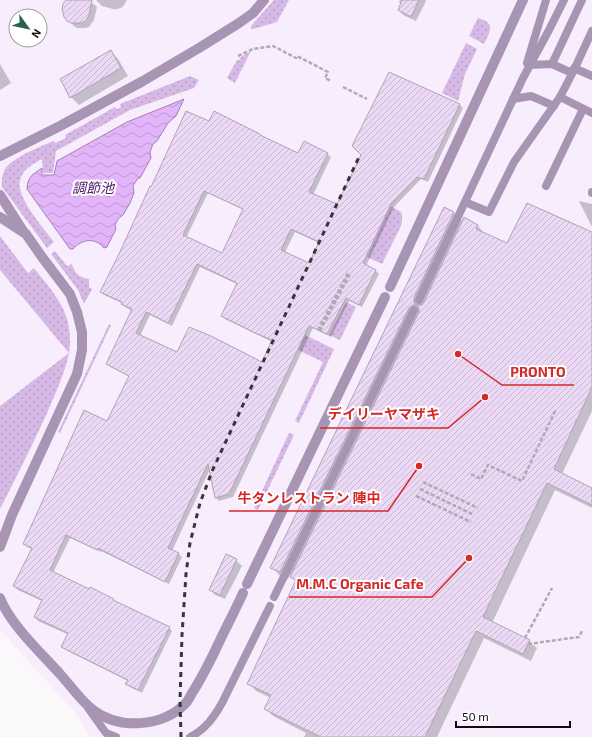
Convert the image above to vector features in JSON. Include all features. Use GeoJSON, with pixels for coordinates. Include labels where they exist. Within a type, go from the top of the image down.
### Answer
{"type":"FeatureCollection","features":[{"type":"Feature","properties":{"kind":"street"},"geometry":{"type":"LineString","coordinates":[[0,156],[138,84],[199,48],[239,24],[253,13],[264,0]]}},
{"type":"Feature","properties":{"kind":"street"},"geometry":{"type":"LineString","coordinates":[[390,286],[523,0]]}},
{"type":"Feature","properties":{"kind":"street"},"geometry":{"type":"LineString","coordinates":[[0,195],[26,234],[70,294],[77,312],[82,332],[82,350],[77,374],[12,515],[0,546]]}},
{"type":"Feature","properties":{"kind":"street"},"geometry":{"type":"LineString","coordinates":[[0,217],[26,234]]}},
{"type":"Feature","properties":{"kind":"street"},"geometry":{"type":"LineString","coordinates":[[1,605],[84,703],[104,717],[116,721],[138,724],[167,717],[186,703],[200,680],[385,297]]}},
{"type":"Feature","properties":{"kind":"lane"},"geometry":{"type":"LineString","coordinates":[[523,78],[546,0]]}},
{"type":"Feature","properties":{"kind":"lane"},"geometry":{"type":"LineString","coordinates":[[419,300],[523,78],[564,0]]}},
{"type":"Feature","properties":{"kind":"lane"},"geometry":{"type":"LineString","coordinates":[[552,64],[582,0]]}},
{"type":"Feature","properties":{"kind":"lane"},"geometry":{"type":"LineString","coordinates":[[465,202],[489,212],[514,162],[560,96],[592,31]]}},
{"type":"Feature","properties":{"kind":"lane"},"geometry":{"type":"LineString","coordinates":[[530,65],[552,64],[592,76]]}},
{"type":"Feature","properties":{"kind":"lane"},"geometry":{"type":"LineString","coordinates":[[513,99],[531,96],[554,106]]}},
{"type":"Feature","properties":{"kind":"lane"},"geometry":{"type":"LineString","coordinates":[[560,96],[592,113]]}},
{"type":"Feature","properties":{"kind":"lane"},"geometry":{"type":"LineString","coordinates":[[546,186],[583,109]]}},
{"type":"Feature","properties":{"kind":"lane"},"geometry":{"type":"LineString","coordinates":[[274,597],[414,310]]}},
{"type":"Feature","properties":{"kind":"lane"},"geometry":{"type":"LineString","coordinates":[[190,737],[198,733],[214,717],[270,606]]}},
{"type":"Feature","properties":{"kind":"lane"},"geometry":{"type":"LineString","coordinates":[[84,703],[106,733],[116,737]]}},
{"type":"Feature","properties":{"kind":"path"},"geometry":{"type":"LineString","coordinates":[[238,56],[253,49],[273,46],[296,58],[297,56],[328,72],[325,78],[331,81]]}},
{"type":"Feature","properties":{"kind":"path"},"geometry":{"type":"LineString","coordinates":[[343,87],[367,99]]}},
{"type":"Feature","properties":{"kind":"path"},"geometry":{"type":"LineString","coordinates":[[319,330],[349,273]]}},
{"type":"Feature","properties":{"kind":"path"},"geometry":{"type":"LineString","coordinates":[[471,474],[481,479],[488,465],[522,481],[556,409]]}},
{"type":"Feature","properties":{"kind":"path"},"geometry":{"type":"LineString","coordinates":[[423,482],[478,508]]}},
{"type":"Feature","properties":{"kind":"path"},"geometry":{"type":"LineString","coordinates":[[420,489],[474,515]]}},
{"type":"Feature","properties":{"kind":"path"},"geometry":{"type":"LineString","coordinates":[[416,496],[471,522]]}},
{"type":"Feature","properties":{"kind":"path"},"geometry":{"type":"LineString","coordinates":[[525,638],[552,588]]}},
{"type":"Feature","properties":{"kind":"path"},"geometry":{"type":"LineString","coordinates":[[528,644],[579,637],[582,631]]}},
{"type":"Feature","properties":{"kind":"shaded area"},"geometry":{"type":"Polygon","coordinates":[[[0,0],[592,0],[592,737],[90,737],[77,715],[0,630],[0,0]]]}},
{"type":"Feature","properties":{"kind":"shaded area"},"geometry":{"type":"Polygon","coordinates":[[[274,0],[289,0],[277,22],[251,29],[251,26],[274,0]]]}},
{"type":"Feature","properties":{"kind":"shaded area"},"geometry":{"type":"Polygon","coordinates":[[[478,18],[486,21],[490,27],[484,44],[469,36],[478,18]]]}},
{"type":"Feature","properties":{"kind":"shaded area"},"geometry":{"type":"Polygon","coordinates":[[[466,43],[477,49],[465,74],[458,101],[442,93],[466,43]]]}},
{"type":"Feature","properties":{"kind":"shaded area"},"geometry":{"type":"Polygon","coordinates":[[[251,51],[235,83],[227,78],[237,60],[251,51]]]}},
{"type":"Feature","properties":{"kind":"shaded area"},"geometry":{"type":"Polygon","coordinates":[[[190,76],[199,80],[194,88],[130,110],[56,151],[53,173],[43,173],[42,159],[25,171],[19,184],[21,192],[30,211],[54,242],[47,248],[2,187],[2,178],[5,169],[20,156],[53,141],[55,143],[66,138],[65,135],[115,107],[117,109],[121,107],[120,104],[190,76]]]}},
{"type":"Feature","properties":{"kind":"shaded area"},"geometry":{"type":"Polygon","coordinates":[[[391,206],[401,212],[402,222],[382,264],[367,257],[391,206]]]}},
{"type":"Feature","properties":{"kind":"shaded area"},"geometry":{"type":"Polygon","coordinates":[[[0,236],[28,273],[34,268],[52,291],[64,310],[70,339],[69,353],[0,270],[0,236]]]}},
{"type":"Feature","properties":{"kind":"shaded area"},"geometry":{"type":"Polygon","coordinates":[[[55,251],[67,266],[72,264],[74,270],[78,274],[83,278],[89,279],[89,287],[92,289],[84,304],[78,290],[51,254],[55,251]]]}},
{"type":"Feature","properties":{"kind":"shaded area"},"geometry":{"type":"Polygon","coordinates":[[[346,302],[356,307],[340,340],[329,335],[346,302]]]}},
{"type":"Feature","properties":{"kind":"shaded area"},"geometry":{"type":"Polygon","coordinates":[[[109,324],[111,325],[60,433],[58,432],[109,324]]]}},
{"type":"Feature","properties":{"kind":"shaded area"},"geometry":{"type":"Polygon","coordinates":[[[305,335],[334,349],[299,423],[295,421],[323,362],[298,350],[305,335]]]}},
{"type":"Feature","properties":{"kind":"shaded area"},"geometry":{"type":"Polygon","coordinates":[[[69,353],[62,376],[47,413],[0,509],[0,406],[69,353]]]}},
{"type":"Feature","properties":{"kind":"shaded area"},"geometry":{"type":"Polygon","coordinates":[[[289,433],[294,435],[258,510],[254,508],[289,433]]]}},
{"type":"Feature","properties":{"kind":"water","name":"調節池"},"geometry":{"type":"Polygon","coordinates":[[[184,99],[176,116],[168,123],[157,141],[153,144],[150,152],[151,158],[140,178],[138,178],[133,186],[134,193],[130,203],[123,215],[118,219],[115,225],[116,229],[107,247],[104,248],[97,242],[84,241],[73,249],[70,249],[27,189],[28,181],[31,176],[42,168],[42,175],[54,175],[57,161],[127,122],[184,99]]]}},
{"type":"Feature","properties":{"kind":"building"},"geometry":{"type":"Polygon","coordinates":[[[66,0],[92,0],[89,15],[84,22],[71,23],[67,21],[64,17],[62,9],[66,0]]]}},
{"type":"Feature","properties":{"kind":"building"},"geometry":{"type":"Polygon","coordinates":[[[402,0],[419,0],[411,17],[398,10],[402,0]]]}},
{"type":"Feature","properties":{"kind":"building"},"geometry":{"type":"Polygon","coordinates":[[[111,50],[121,68],[70,98],[60,79],[111,50]]]}},
{"type":"Feature","properties":{"kind":"building"},"geometry":{"type":"Polygon","coordinates":[[[389,72],[460,104],[424,179],[417,177],[391,204],[363,263],[376,270],[359,305],[346,298],[327,334],[309,326],[229,494],[215,498],[208,464],[168,548],[179,553],[165,582],[98,548],[97,550],[66,535],[50,570],[89,589],[90,587],[114,599],[113,600],[170,627],[138,690],[125,684],[128,680],[61,647],[68,633],[34,617],[42,600],[13,586],[32,548],[23,544],[84,410],[107,421],[129,376],[106,364],[132,309],[121,304],[122,302],[100,292],[186,111],[209,121],[214,111],[298,153],[304,141],[328,153],[309,192],[337,204],[361,155],[352,146],[389,72]],[[204,191],[183,235],[222,253],[243,209],[204,191]],[[291,229],[281,250],[309,263],[319,242],[291,229]],[[197,264],[168,323],[146,312],[136,333],[177,352],[189,327],[211,336],[262,362],[272,340],[221,316],[237,283],[197,264]]]}},
{"type":"Feature","properties":{"kind":"building"},"geometry":{"type":"Polygon","coordinates":[[[527,203],[592,232],[592,387],[554,469],[592,488],[592,505],[547,483],[483,617],[530,640],[523,654],[476,631],[425,737],[321,737],[264,709],[271,695],[247,684],[296,580],[290,577],[419,312],[417,305],[422,305],[424,302],[464,217],[478,225],[476,229],[507,243],[527,203]]]}},
{"type":"Feature","properties":{"kind":"building"},"geometry":{"type":"Polygon","coordinates":[[[444,207],[454,212],[414,298],[414,303],[417,305],[413,305],[409,308],[280,572],[270,568],[444,207]]]}},
{"type":"Feature","properties":{"kind":"building"},"geometry":{"type":"Polygon","coordinates":[[[226,554],[237,559],[220,595],[209,590],[226,554]]]}},
{"type":"Feature","properties":{"kind":"railway"},"geometry":{"type":"LineString","coordinates":[[181,737],[180,701],[182,635],[186,574],[190,543],[200,503],[213,469],[359,157]]}},
{"type":"Feature","properties":{"kind":"place","name":"PRONTO"},"geometry":{"type":"Point","coordinates":[458,354]}},
{"type":"Feature","properties":{"kind":"place","name":"デイリーヤマザキ"},"geometry":{"type":"Point","coordinates":[485,397]}},
{"type":"Feature","properties":{"kind":"place","name":"牛タンレストラン 陣中"},"geometry":{"type":"Point","coordinates":[419,466]}},
{"type":"Feature","properties":{"kind":"place","name":"M.M.C Organic Cafe"},"geometry":{"type":"Point","coordinates":[469,558]}}]}
